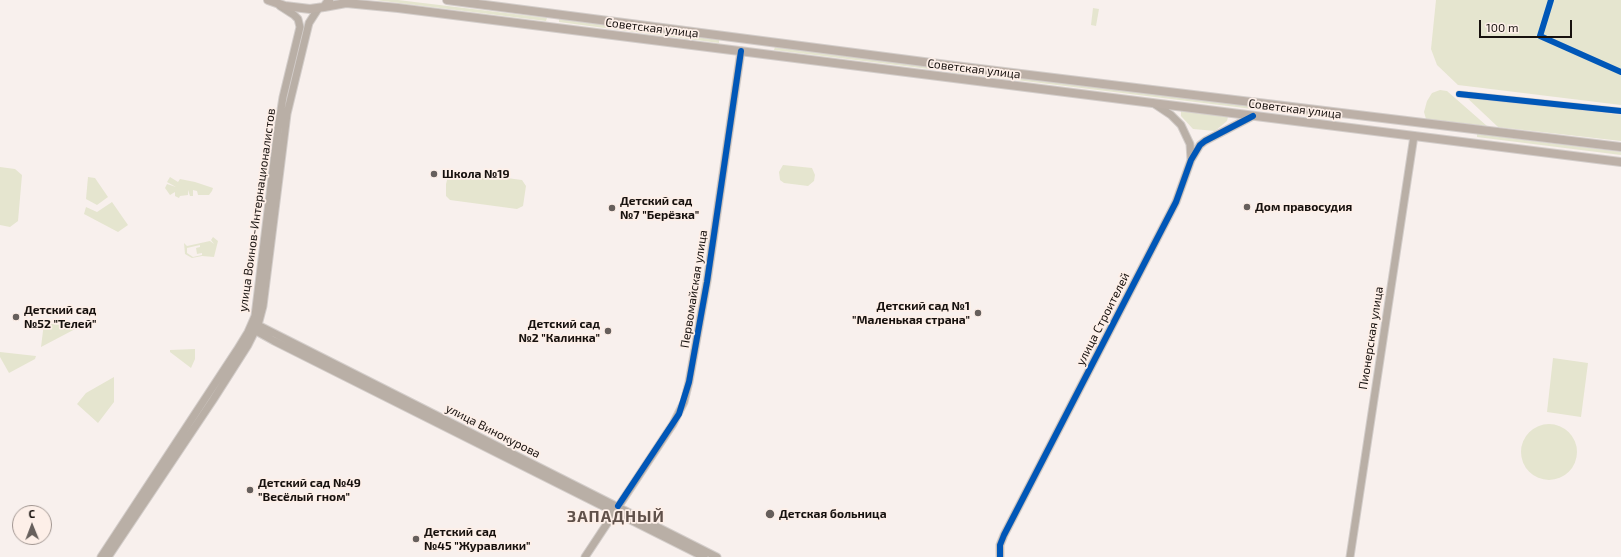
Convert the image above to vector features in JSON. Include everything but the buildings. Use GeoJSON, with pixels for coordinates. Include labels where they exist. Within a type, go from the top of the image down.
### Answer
{"type":"FeatureCollection","features":[{"type":"Feature","properties":{"kind":"main road"},"geometry":{"type":"LineString","coordinates":[[321,8],[329,0]]}},
{"type":"Feature","properties":{"kind":"main road","name":"Советская улица"},"geometry":{"type":"LineString","coordinates":[[447,0],[947,65],[1621,147]]}},
{"type":"Feature","properties":{"kind":"main road","name":"Советская улица"},"geometry":{"type":"LineString","coordinates":[[271,1],[285,6],[321,8],[356,4],[1621,162]]}},
{"type":"Feature","properties":{"kind":"main road","name":"улица Воинов-Интернационалистов"},"geometry":{"type":"LineString","coordinates":[[271,1],[294,15],[298,20],[300,27],[283,97],[275,181]]}},
{"type":"Feature","properties":{"kind":"main road","name":"улица Воинов-Интернационалистов"},"geometry":{"type":"LineString","coordinates":[[108,557],[153,484],[255,327],[275,181],[288,114],[309,23],[321,8]]}},
{"type":"Feature","properties":{"kind":"main road"},"geometry":{"type":"LineString","coordinates":[[552,28],[554,14]]}},
{"type":"Feature","properties":{"kind":"main road","name":"Первомайская улица"},"geometry":{"type":"LineString","coordinates":[[585,557],[679,414],[687,388],[707,282],[742,39]]}},
{"type":"Feature","properties":{"kind":"main road"},"geometry":{"type":"LineString","coordinates":[[946,77],[947,65]]}},
{"type":"Feature","properties":{"kind":"main road","name":"улица Строителей"},"geometry":{"type":"LineString","coordinates":[[1153,103],[1171,115],[1181,125],[1190,144],[1190,160]]}},
{"type":"Feature","properties":{"kind":"main road"},"geometry":{"type":"LineString","coordinates":[[1334,126],[1336,112]]}},
{"type":"Feature","properties":{"kind":"main road","name":"улица Строителей"},"geometry":{"type":"LineString","coordinates":[[1000,557],[1000,545],[1004,535],[1176,202],[1190,160],[1200,145],[1205,141],[1253,116]]}},
{"type":"Feature","properties":{"kind":"main road","name":"Пионерская улица"},"geometry":{"type":"LineString","coordinates":[[1350,557],[1416,122]]}},
{"type":"Feature","properties":{"kind":"main road","name":"улица Винокурова"},"geometry":{"type":"LineString","coordinates":[[255,327],[616,509],[717,557]]}},
{"type":"Feature","properties":{"kind":"main road","name":"улица Воинов-Интернационалистов"},"geometry":{"type":"LineString","coordinates":[[101,557],[145,497]]}},
{"type":"Feature","properties":{"kind":"main road","name":"улица Винокурова"},"geometry":{"type":"LineString","coordinates":[[616,509],[704,557]]}},
{"type":"Feature","properties":{"kind":"street"},"geometry":{"type":"LineString","coordinates":[[1459,94],[1621,111]]}},
{"type":"Feature","properties":{"kind":"green space"},"geometry":{"type":"Polygon","coordinates":[[[375,0],[398,0],[547,18],[546,21],[375,0]]]}},
{"type":"Feature","properties":{"kind":"green space"},"geometry":{"type":"Polygon","coordinates":[[[1436,0],[1621,0],[1621,105],[1458,85],[1437,65],[1431,49],[1436,0]]]}},
{"type":"Feature","properties":{"kind":"green space"},"geometry":{"type":"Polygon","coordinates":[[[1093,8],[1099,9],[1096,26],[1091,25],[1093,8]]]}},
{"type":"Feature","properties":{"kind":"green space"},"geometry":{"type":"Polygon","coordinates":[[[559,19],[719,40],[719,43],[559,22],[559,19]]]}},
{"type":"Feature","properties":{"kind":"green space"},"geometry":{"type":"Polygon","coordinates":[[[775,47],[937,68],[937,70],[774,50],[775,47]]]}},
{"type":"Feature","properties":{"kind":"green space"},"geometry":{"type":"Polygon","coordinates":[[[952,70],[1326,115],[1326,118],[951,72],[952,70]]]}},
{"type":"Feature","properties":{"kind":"green space"},"geometry":{"type":"Polygon","coordinates":[[[1440,90],[1447,91],[1487,126],[1426,119],[1424,112],[1427,101],[1432,93],[1440,90]]]}},
{"type":"Feature","properties":{"kind":"green space"},"geometry":{"type":"Polygon","coordinates":[[[1464,95],[1621,115],[1621,141],[1498,127],[1464,95]]]}},
{"type":"Feature","properties":{"kind":"green space"},"geometry":{"type":"Polygon","coordinates":[[[1181,111],[1228,117],[1227,121],[1215,131],[1193,129],[1181,116],[1181,111]]]}},
{"type":"Feature","properties":{"kind":"green space"},"geometry":{"type":"Polygon","coordinates":[[[1477,134],[1621,152],[1621,155],[1477,137],[1477,134]]]}},
{"type":"Feature","properties":{"kind":"green space"},"geometry":{"type":"Polygon","coordinates":[[[783,165],[812,168],[815,175],[814,181],[808,186],[784,183],[780,180],[779,172],[783,165]]]}},
{"type":"Feature","properties":{"kind":"green space"},"geometry":{"type":"Polygon","coordinates":[[[0,167],[15,169],[22,175],[18,221],[10,227],[0,225],[0,167]]]}},
{"type":"Feature","properties":{"kind":"green space"},"geometry":{"type":"Polygon","coordinates":[[[453,171],[522,180],[526,186],[523,206],[517,209],[450,200],[446,196],[446,184],[448,176],[453,171]]]}},
{"type":"Feature","properties":{"kind":"green space"},"geometry":{"type":"Polygon","coordinates":[[[88,177],[95,178],[108,197],[97,205],[86,199],[88,177]]]}},
{"type":"Feature","properties":{"kind":"green space"},"geometry":{"type":"Polygon","coordinates":[[[170,177],[178,182],[180,179],[213,188],[209,195],[198,195],[197,191],[193,190],[193,196],[190,196],[188,190],[188,195],[180,196],[179,198],[175,196],[175,192],[170,195],[165,188],[167,184],[176,187],[167,182],[170,177]]]}},
{"type":"Feature","properties":{"kind":"green space"},"geometry":{"type":"Polygon","coordinates":[[[112,202],[128,225],[118,232],[84,214],[86,207],[97,212],[112,202]]]}},
{"type":"Feature","properties":{"kind":"green space"},"geometry":{"type":"Polygon","coordinates":[[[213,237],[218,241],[214,257],[202,256],[192,258],[185,254],[184,243],[187,246],[210,241],[214,244],[211,240],[213,237]],[[200,245],[187,248],[187,253],[193,257],[202,255],[202,253],[197,254],[196,248],[200,247],[200,245]]]}},
{"type":"Feature","properties":{"kind":"green space"},"geometry":{"type":"Polygon","coordinates":[[[44,323],[79,327],[41,347],[44,323]]]}},
{"type":"Feature","properties":{"kind":"green space"},"geometry":{"type":"Polygon","coordinates":[[[195,349],[195,359],[191,368],[170,352],[170,350],[195,349]]]}},
{"type":"Feature","properties":{"kind":"green space"},"geometry":{"type":"Polygon","coordinates":[[[0,352],[36,356],[35,359],[9,373],[0,357],[0,352]]]}},
{"type":"Feature","properties":{"kind":"green space"},"geometry":{"type":"Polygon","coordinates":[[[1553,358],[1588,363],[1581,417],[1547,412],[1553,358]]]}},
{"type":"Feature","properties":{"kind":"green space"},"geometry":{"type":"Polygon","coordinates":[[[114,377],[114,402],[98,423],[77,404],[86,393],[114,377]]]}},
{"type":"Feature","properties":{"kind":"green space"},"geometry":{"type":"Polygon","coordinates":[[[1549,424],[1564,429],[1572,437],[1577,452],[1572,467],[1564,475],[1549,480],[1534,475],[1526,467],[1521,452],[1526,437],[1534,429],[1549,424]]]}},
{"type":"Feature","properties":{"kind":"cycle path"},"geometry":{"type":"LineString","coordinates":[[1551,0],[1540,36],[1621,72]]}},
{"type":"Feature","properties":{"kind":"cycle path"},"geometry":{"type":"LineString","coordinates":[[618,506],[679,414],[689,382],[707,282],[741,51]]}},
{"type":"Feature","properties":{"kind":"cycle path"},"geometry":{"type":"LineString","coordinates":[[1459,94],[1621,111]]}},
{"type":"Feature","properties":{"kind":"cycle path"},"geometry":{"type":"LineString","coordinates":[[1000,557],[1000,545],[1004,535],[1176,202],[1191,160],[1200,145],[1205,141],[1253,116]]}},
{"type":"Feature","properties":{"kind":"place","name":"Школа №19"},"geometry":{"type":"Point","coordinates":[434,174]}},
{"type":"Feature","properties":{"kind":"place","name":"Дом правосудия"},"geometry":{"type":"Point","coordinates":[1247,207]}},
{"type":"Feature","properties":{"kind":"place","name":"Детский сад №7 \"Берёзка\""},"geometry":{"type":"Point","coordinates":[612,208]}},
{"type":"Feature","properties":{"kind":"place","name":"Детский сад №1 \"Маленькая страна\""},"geometry":{"type":"Point","coordinates":[978,313]}},
{"type":"Feature","properties":{"kind":"place","name":"Детский сад №52 \"Телей\""},"geometry":{"type":"Point","coordinates":[16,317]}},
{"type":"Feature","properties":{"kind":"place","name":"Детский сад №2 \"Калинка\""},"geometry":{"type":"Point","coordinates":[608,331]}},
{"type":"Feature","properties":{"kind":"place","name":"Детский сад №49 \"Весёлый гном\""},"geometry":{"type":"Point","coordinates":[250,490]}},
{"type":"Feature","properties":{"kind":"place","name":"Детская больница"},"geometry":{"type":"Point","coordinates":[770,514]}},
{"type":"Feature","properties":{"kind":"place","name":"Детский сад №45 \"Журавлики\""},"geometry":{"type":"Point","coordinates":[416,539]}},
{"type":"Feature","properties":{"kind":"district","name":"ЗАПАДНЫЙ"},"geometry":{"type":"Point","coordinates":[616,517]}}]}
